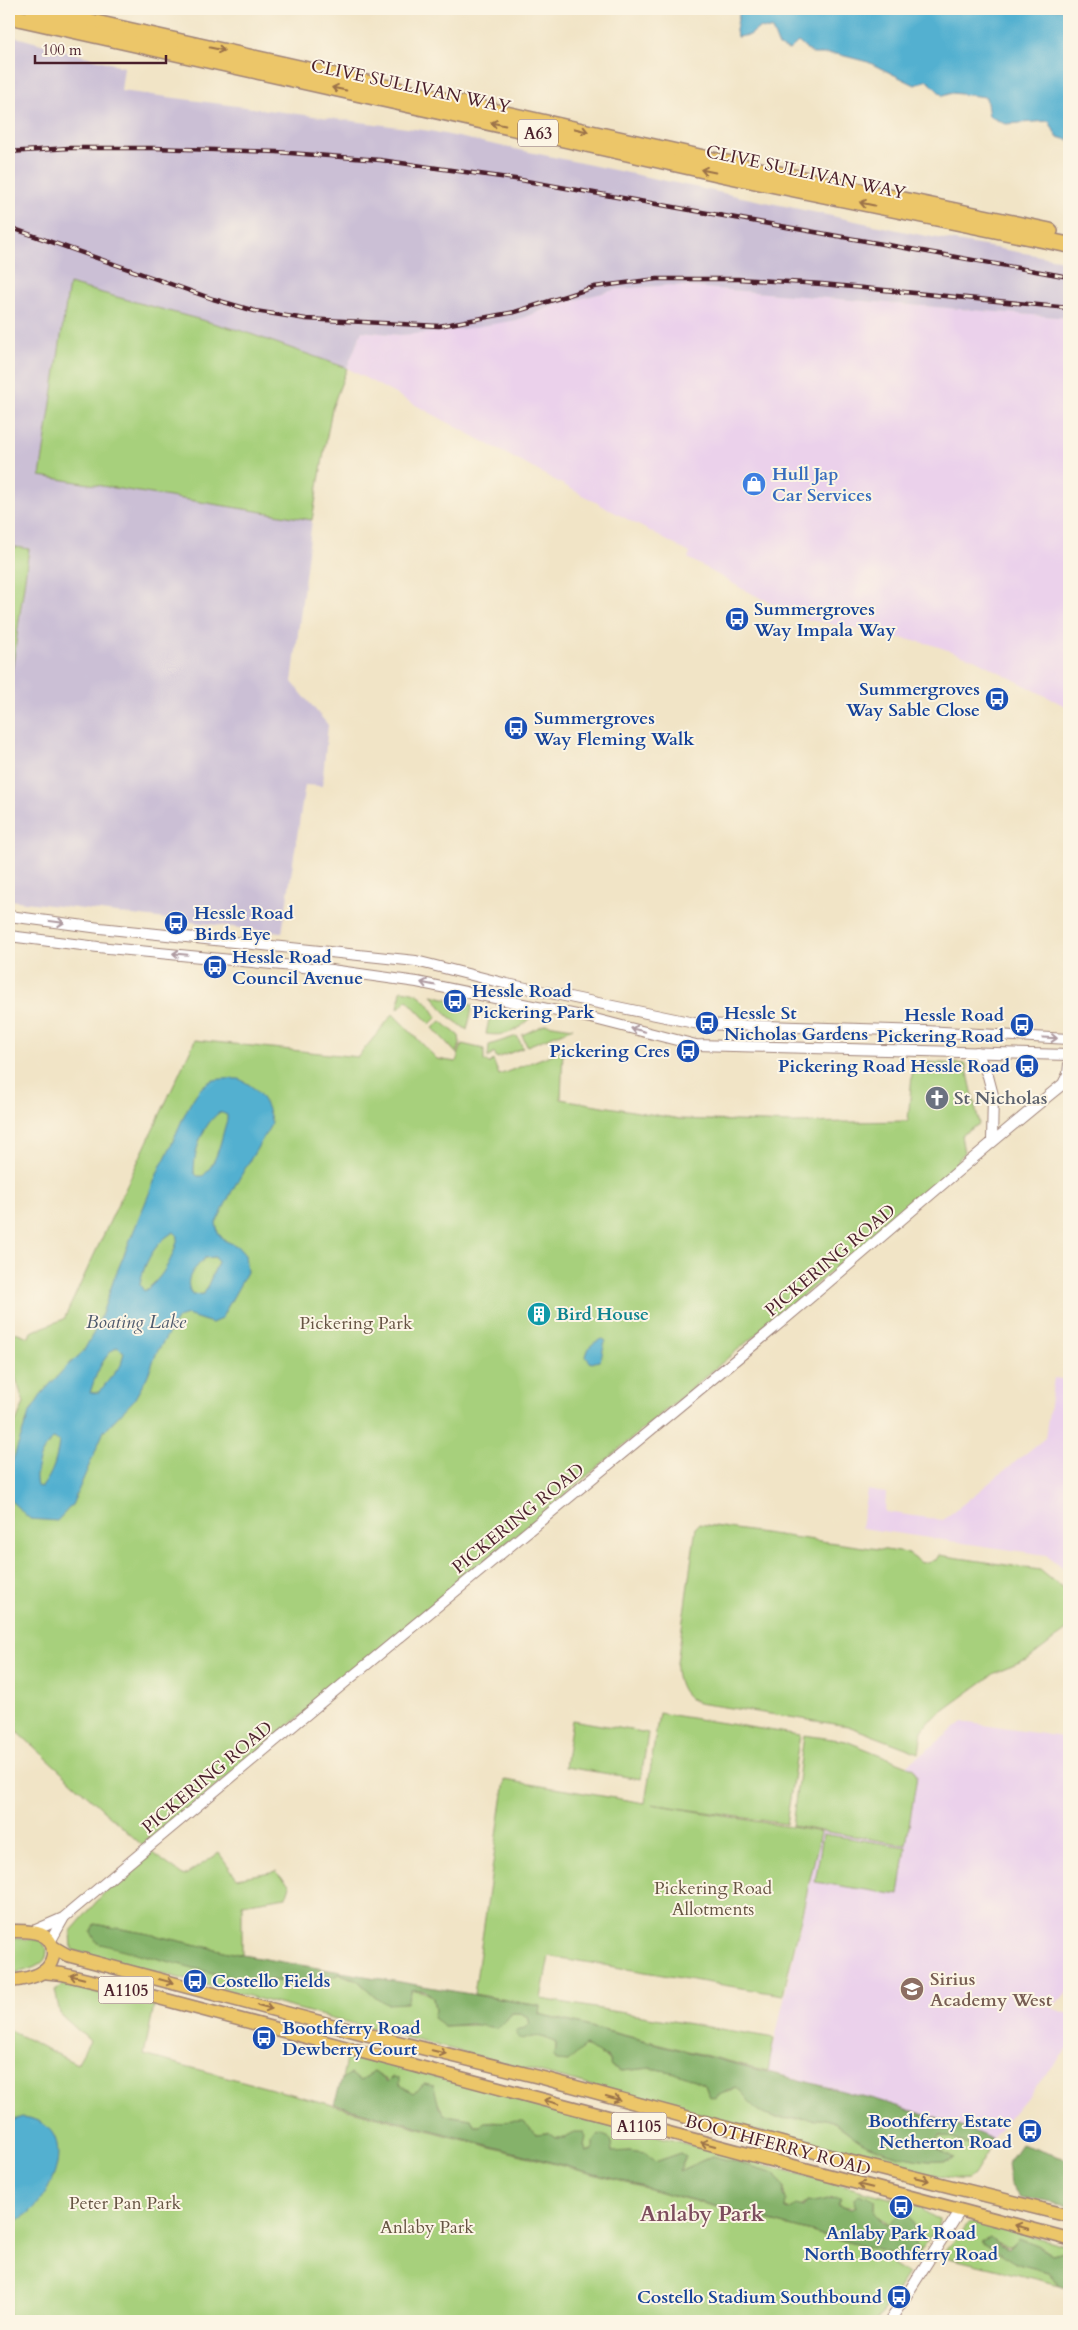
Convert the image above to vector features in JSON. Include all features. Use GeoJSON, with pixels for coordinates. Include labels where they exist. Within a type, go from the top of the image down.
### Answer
{"type":"FeatureCollection","features":[{"type":"Feature","properties":{"kind":"highway","name":"CLIVE SULLIVAN WAY"},"geometry":{"type":"LineString","coordinates":[[33,9],[722,162],[1069,234]]}},
{"type":"Feature","properties":{"kind":"highway","name":"CLIVE SULLIVAN WAY"},"geometry":{"type":"LineString","coordinates":[[9,16],[726,175],[1069,245]]}},
{"type":"Feature","properties":{"kind":"main road","name":"A1105"},"geometry":{"type":"LineString","coordinates":[[9,1931],[31,1932],[43,1935],[52,1944]]}},
{"type":"Feature","properties":{"kind":"main road"},"geometry":{"type":"LineString","coordinates":[[42,1972],[52,1960],[52,1944]]}},
{"type":"Feature","properties":{"kind":"main road","name":"BOOTHFERRY ROAD"},"geometry":{"type":"LineString","coordinates":[[52,1944],[67,1955],[365,2034],[543,2078],[852,2162],[1069,2216]]}},
{"type":"Feature","properties":{"kind":"main road","name":"A1105"},"geometry":{"type":"LineString","coordinates":[[9,1981],[24,1979],[42,1972]]}},
{"type":"Feature","properties":{"kind":"main road","name":"BOOTHFERRY ROAD"},"geometry":{"type":"LineString","coordinates":[[42,1972],[62,1974],[121,1988],[1069,2239]]}},
{"type":"Feature","properties":{"kind":"street"},"geometry":{"type":"LineString","coordinates":[[9,916],[100,928],[416,962],[699,1024],[926,1031],[1069,1039]]}},
{"type":"Feature","properties":{"kind":"street"},"geometry":{"type":"LineString","coordinates":[[9,936],[98,947],[190,955],[255,964],[354,973],[417,982],[591,1018],[696,1045],[1069,1056]]}},
{"type":"Feature","properties":{"kind":"street"},"geometry":{"type":"LineString","coordinates":[[591,1018],[595,1002]]}},
{"type":"Feature","properties":{"kind":"street"},"geometry":{"type":"LineString","coordinates":[[977,1052],[988,1076],[993,1095],[992,1140]]}},
{"type":"Feature","properties":{"kind":"street","name":"PICKERING ROAD"},"geometry":{"type":"LineString","coordinates":[[31,1932],[63,1918],[343,1683],[768,1333],[954,1176],[992,1140],[1063,1084],[1068,1074],[1069,1064]]}},
{"type":"Feature","properties":{"kind":"street","name":"PICKERING ROAD"},"geometry":{"type":"LineString","coordinates":[[52,1944],[63,1918]]}},
{"type":"Feature","properties":{"kind":"street"},"geometry":{"type":"LineString","coordinates":[[890,2321],[960,2211]]}},
{"type":"Feature","properties":{"kind":"shaded area"},"geometry":{"type":"Polygon","coordinates":[[[9,35],[124,67],[121,91],[430,131],[921,235],[1069,261],[1069,318],[670,285],[618,289],[555,305],[517,320],[444,332],[400,335],[362,331],[347,368],[242,331],[69,285],[40,476],[312,520],[292,682],[328,725],[322,786],[305,785],[282,933],[9,900],[9,693],[29,550],[9,546],[9,35]]]}},
{"type":"Feature","properties":{"kind":"shaded area"},"geometry":{"type":"Polygon","coordinates":[[[670,285],[1069,318],[1069,708],[974,659],[930,644],[806,619],[746,591],[688,558],[690,553],[347,368],[362,331],[400,335],[517,320],[555,305],[618,289],[670,285]]]}},
{"type":"Feature","properties":{"kind":"shaded area"},"geometry":{"type":"Polygon","coordinates":[[[1054,1378],[1069,1380],[1069,1573],[1046,1555],[861,1528],[867,1490],[886,1493],[885,1512],[943,1520],[1045,1438],[1054,1378]]]}},
{"type":"Feature","properties":{"kind":"shaded area"},"geometry":{"type":"Polygon","coordinates":[[[963,1722],[1069,1738],[1069,1988],[1053,2008],[1069,2014],[1069,2047],[992,2139],[961,2126],[874,2099],[768,2071],[821,1832],[963,1722]]]}},
{"type":"Feature","properties":{"kind":"green space"},"geometry":{"type":"Polygon","coordinates":[[[69,284],[242,331],[347,368],[332,408],[312,520],[40,476],[69,284]]]}},
{"type":"Feature","properties":{"kind":"green space"},"geometry":{"type":"Polygon","coordinates":[[[9,546],[29,549],[9,693],[9,546]]]}},
{"type":"Feature","properties":{"kind":"green space"},"geometry":{"type":"Polygon","coordinates":[[[401,990],[414,993],[423,998],[437,1017],[430,1024],[407,1000],[398,1009],[401,990]]]}},
{"type":"Feature","properties":{"kind":"green space"},"geometry":{"type":"Polygon","coordinates":[[[432,995],[473,1005],[467,1030],[448,1016],[432,995]]]}},
{"type":"Feature","properties":{"kind":"green space"},"geometry":{"type":"Polygon","coordinates":[[[491,1010],[531,1018],[511,1032],[499,1035],[486,1034],[491,1010]]]}},
{"type":"Feature","properties":{"kind":"green space","name":"Pickering Park"},"geometry":{"type":"Polygon","coordinates":[[[393,1014],[437,1059],[456,1062],[462,1044],[484,1049],[484,1061],[490,1063],[493,1060],[499,1075],[563,1050],[561,1099],[680,1119],[793,1123],[908,1121],[913,1062],[966,1064],[979,1124],[961,1135],[964,1153],[945,1176],[144,1847],[9,1724],[9,1439],[24,1403],[13,1370],[15,1362],[9,1359],[9,1345],[15,1332],[29,1337],[31,1332],[64,1319],[195,1040],[358,1057],[393,1014]]]}},
{"type":"Feature","properties":{"kind":"green space"},"geometry":{"type":"Polygon","coordinates":[[[441,1021],[459,1036],[460,1044],[457,1054],[433,1028],[441,1021]]]}},
{"type":"Feature","properties":{"kind":"green space"},"geometry":{"type":"Polygon","coordinates":[[[546,1024],[573,1028],[527,1046],[522,1035],[546,1024]]]}},
{"type":"Feature","properties":{"kind":"green space"},"geometry":{"type":"Polygon","coordinates":[[[517,1036],[523,1048],[497,1058],[494,1053],[488,1058],[489,1045],[517,1036]]]}},
{"type":"Feature","properties":{"kind":"green space"},"geometry":{"type":"Polygon","coordinates":[[[699,1524],[907,1553],[922,1563],[936,1560],[939,1555],[1040,1570],[1069,1594],[1069,1628],[1027,1660],[995,1673],[929,1721],[922,1731],[919,1753],[848,1726],[698,1703],[682,1690],[676,1670],[696,1527],[699,1524]]]}},
{"type":"Feature","properties":{"kind":"green space","name":"Pickering Road Allotments"},"geometry":{"type":"Polygon","coordinates":[[[659,1713],[800,1735],[786,1824],[652,1804],[821,1832],[783,1995],[549,1956],[541,1999],[774,2038],[768,2071],[539,2014],[540,2006],[474,1994],[505,1780],[645,1803],[659,1713]]]}},
{"type":"Feature","properties":{"kind":"green space"},"geometry":{"type":"Polygon","coordinates":[[[572,1720],[648,1733],[641,1779],[565,1767],[572,1720]]]}},
{"type":"Feature","properties":{"kind":"green space"},"geometry":{"type":"Polygon","coordinates":[[[804,1735],[846,1741],[913,1768],[917,1776],[906,1845],[792,1826],[804,1735]]]}},
{"type":"Feature","properties":{"kind":"green space"},"geometry":{"type":"Polygon","coordinates":[[[823,1834],[906,1847],[899,1895],[815,1882],[823,1834]]]}},
{"type":"Feature","properties":{"kind":"green space"},"geometry":{"type":"Polygon","coordinates":[[[144,1847],[184,1876],[219,1853],[237,1878],[276,1871],[290,1885],[286,1897],[242,1904],[242,1955],[94,1924],[255,1984],[271,1980],[309,1986],[340,1974],[358,1981],[377,1998],[399,1992],[420,1991],[433,1997],[435,2010],[444,2026],[503,2024],[512,2013],[520,2013],[528,2017],[530,2024],[525,2028],[556,2043],[556,2051],[568,2062],[584,2046],[598,2051],[608,2059],[611,2066],[621,2071],[651,2068],[681,2074],[705,2085],[709,2096],[728,2092],[735,2087],[759,2110],[769,2116],[782,2119],[826,2120],[836,2124],[870,2146],[908,2158],[945,2161],[953,2158],[935,2147],[940,2135],[975,2146],[992,2139],[993,2142],[973,2175],[968,2179],[916,2173],[661,2104],[72,1950],[71,1931],[144,1847]]]}},
{"type":"Feature","properties":{"kind":"green space"},"geometry":{"type":"Polygon","coordinates":[[[94,1924],[242,1955],[540,2006],[539,2014],[874,2099],[961,2126],[992,2139],[975,2146],[940,2135],[935,2147],[954,2158],[945,2161],[934,2161],[910,2158],[865,2144],[841,2127],[826,2120],[779,2118],[765,2115],[756,2109],[735,2087],[714,2098],[709,2096],[705,2085],[681,2074],[651,2068],[621,2071],[611,2066],[608,2058],[585,2046],[568,2062],[557,2061],[553,2055],[556,2051],[556,2043],[540,2037],[523,2040],[518,2038],[516,2030],[525,2028],[530,2024],[528,2017],[520,2013],[512,2013],[503,2024],[496,2028],[471,2024],[444,2026],[433,2018],[435,2010],[433,1997],[424,1990],[412,1990],[407,2003],[387,2004],[377,1998],[356,1979],[340,1974],[309,1986],[271,1980],[255,1984],[97,1943],[91,1932],[94,1924]]]}},
{"type":"Feature","properties":{"kind":"green space"},"geometry":{"type":"Polygon","coordinates":[[[9,1938],[41,1940],[46,1948],[47,1955],[44,1961],[24,1971],[9,1974],[9,1938]]]}},
{"type":"Feature","properties":{"kind":"green space","name":"Peter Pan Park"},"geometry":{"type":"Polygon","coordinates":[[[68,1982],[154,2006],[144,2055],[898,2255],[892,2264],[908,2274],[877,2321],[9,2321],[9,2030],[77,2064],[90,2041],[60,2014],[55,1990],[68,1982]]]}},
{"type":"Feature","properties":{"kind":"green space"},"geometry":{"type":"Polygon","coordinates":[[[347,2053],[923,2207],[924,2211],[939,2220],[938,2227],[921,2250],[914,2242],[904,2238],[893,2222],[889,2225],[874,2213],[874,2200],[857,2206],[846,2207],[832,2197],[818,2203],[807,2201],[800,2207],[788,2209],[785,2208],[784,2187],[775,2173],[713,2156],[679,2171],[683,2163],[682,2153],[655,2162],[629,2151],[612,2153],[611,2142],[586,2152],[584,2145],[586,2137],[574,2132],[566,2138],[555,2138],[548,2133],[529,2133],[501,2122],[487,2122],[480,2126],[474,2126],[471,2119],[445,2115],[434,2096],[424,2084],[413,2093],[374,2072],[361,2080],[342,2079],[347,2053]]]}},
{"type":"Feature","properties":{"kind":"green space"},"geometry":{"type":"Polygon","coordinates":[[[374,2072],[388,2082],[393,2077],[400,2078],[400,2085],[413,2093],[424,2084],[434,2086],[439,2107],[445,2115],[471,2119],[474,2126],[480,2126],[484,2122],[524,2121],[535,2134],[548,2133],[555,2138],[566,2138],[574,2132],[584,2132],[586,2152],[593,2150],[593,2142],[599,2134],[608,2137],[611,2142],[612,2152],[646,2153],[655,2162],[681,2153],[686,2156],[679,2171],[713,2156],[775,2173],[784,2187],[785,2208],[789,2210],[796,2205],[803,2207],[807,2201],[816,2202],[836,2198],[841,2199],[838,2204],[851,2209],[855,2207],[854,2198],[858,2194],[868,2196],[874,2200],[874,2213],[884,2223],[889,2225],[899,2215],[909,2217],[914,2225],[915,2235],[905,2238],[914,2242],[921,2250],[916,2260],[334,2104],[342,2079],[350,2074],[361,2080],[374,2072]]]}},
{"type":"Feature","properties":{"kind":"green space"},"geometry":{"type":"Polygon","coordinates":[[[1021,2144],[1069,2160],[1069,2206],[1019,2197],[1010,2184],[1007,2164],[1021,2144]]]}},
{"type":"Feature","properties":{"kind":"green space"},"geometry":{"type":"Polygon","coordinates":[[[978,2222],[1069,2246],[1069,2252],[1064,2251],[1052,2254],[1034,2244],[1007,2246],[989,2237],[1018,2264],[1049,2272],[1060,2285],[941,2256],[968,2224],[978,2222]]]}},
{"type":"Feature","properties":{"kind":"green space"},"geometry":{"type":"Polygon","coordinates":[[[990,2237],[999,2245],[1009,2248],[1019,2238],[1035,2244],[1052,2254],[1064,2251],[1069,2252],[1069,2288],[1060,2285],[1049,2272],[1018,2264],[981,2241],[990,2237]]]}},
{"type":"Feature","properties":{"kind":"water"},"geometry":{"type":"Polygon","coordinates":[[[740,9],[1069,9],[1069,140],[1057,137],[1049,121],[1005,124],[989,116],[986,97],[952,93],[943,96],[927,80],[915,85],[868,62],[837,54],[813,54],[798,42],[789,50],[779,46],[772,30],[759,28],[750,35],[737,37],[736,30],[740,9]]]}},
{"type":"Feature","properties":{"kind":"water","name":"Boating Lake"},"geometry":{"type":"Polygon","coordinates":[[[239,1079],[252,1087],[261,1096],[268,1109],[272,1123],[233,1189],[216,1223],[218,1233],[224,1240],[237,1246],[245,1255],[247,1272],[221,1319],[212,1323],[187,1315],[178,1318],[157,1352],[147,1377],[134,1400],[104,1431],[72,1505],[57,1521],[30,1519],[9,1499],[9,1471],[29,1414],[43,1392],[83,1352],[98,1325],[114,1279],[160,1167],[195,1095],[203,1086],[211,1081],[239,1079]],[[220,1112],[204,1131],[197,1147],[194,1172],[197,1176],[203,1176],[208,1171],[216,1157],[221,1142],[227,1115],[220,1112]],[[174,1232],[167,1236],[147,1262],[140,1285],[144,1291],[156,1281],[174,1252],[178,1236],[174,1232]],[[215,1257],[205,1258],[193,1271],[189,1279],[189,1289],[192,1295],[204,1294],[218,1262],[215,1257]],[[117,1347],[107,1356],[97,1374],[90,1393],[99,1392],[121,1365],[124,1352],[117,1347]],[[53,1439],[45,1449],[36,1473],[37,1486],[41,1488],[54,1466],[59,1441],[53,1439]]]}},
{"type":"Feature","properties":{"kind":"water"},"geometry":{"type":"Polygon","coordinates":[[[603,1339],[606,1341],[601,1358],[599,1361],[591,1363],[586,1357],[588,1350],[594,1343],[603,1339]]]}},
{"type":"Feature","properties":{"kind":"water"},"geometry":{"type":"Polygon","coordinates":[[[22,2117],[43,2124],[54,2137],[58,2153],[55,2172],[47,2190],[36,2206],[22,2218],[9,2222],[9,2122],[22,2117]]]}},
{"type":"Feature","properties":{"kind":"railway"},"geometry":{"type":"LineString","coordinates":[[9,152],[69,148],[153,148],[277,152],[380,160],[515,179],[1069,277]]}},
{"type":"Feature","properties":{"kind":"railway"},"geometry":{"type":"LineString","coordinates":[[9,227],[213,299],[255,311],[306,319],[439,326],[515,312],[594,287],[657,279],[738,279],[822,284],[1069,308]]}},
{"type":"Feature","properties":{"kind":"place","name":"Hull Jap Car Services"},"geometry":{"type":"Point","coordinates":[754,484]}},
{"type":"Feature","properties":{"kind":"place","name":"Summergroves Way Impala Way"},"geometry":{"type":"Point","coordinates":[737,619]}},
{"type":"Feature","properties":{"kind":"place","name":"Summergroves Way Sable Close"},"geometry":{"type":"Point","coordinates":[997,699]}},
{"type":"Feature","properties":{"kind":"place","name":"Summergroves Way Fleming Walk"},"geometry":{"type":"Point","coordinates":[516,728]}},
{"type":"Feature","properties":{"kind":"place","name":"Hessle Road Birds Eye"},"geometry":{"type":"Point","coordinates":[176,923]}},
{"type":"Feature","properties":{"kind":"place","name":"Hessle Road Council Avenue"},"geometry":{"type":"Point","coordinates":[215,967]}},
{"type":"Feature","properties":{"kind":"place","name":"Hessle Road Pickering Park"},"geometry":{"type":"Point","coordinates":[455,1001]}},
{"type":"Feature","properties":{"kind":"place","name":"Hessle St Nicholas Gardens"},"geometry":{"type":"Point","coordinates":[707,1023]}},
{"type":"Feature","properties":{"kind":"place","name":"Hessle Road Pickering Road"},"geometry":{"type":"Point","coordinates":[1022,1025]}},
{"type":"Feature","properties":{"kind":"place","name":"Pickering Cres"},"geometry":{"type":"Point","coordinates":[688,1051]}},
{"type":"Feature","properties":{"kind":"place","name":"Pickering Road Hessle Road"},"geometry":{"type":"Point","coordinates":[1027,1066]}},
{"type":"Feature","properties":{"kind":"place","name":"St Nicholas"},"geometry":{"type":"Point","coordinates":[937,1098]}},
{"type":"Feature","properties":{"kind":"place","name":"Bird House"},"geometry":{"type":"Point","coordinates":[539,1314]}},
{"type":"Feature","properties":{"kind":"place","name":"Costello Fields"},"geometry":{"type":"Point","coordinates":[195,1981]}},
{"type":"Feature","properties":{"kind":"place","name":"Sirius Academy West"},"geometry":{"type":"Point","coordinates":[912,1989]}},
{"type":"Feature","properties":{"kind":"place","name":"Boothferry Road Dewberry Court"},"geometry":{"type":"Point","coordinates":[264,2038]}},
{"type":"Feature","properties":{"kind":"place","name":"Boothferry Estate Netherton Road"},"geometry":{"type":"Point","coordinates":[1030,2131]}},
{"type":"Feature","properties":{"kind":"place","name":"Anlaby Park Road North Boothferry Road"},"geometry":{"type":"Point","coordinates":[901,2207]}},
{"type":"Feature","properties":{"kind":"place","name":"Costello Stadium Southbound"},"geometry":{"type":"Point","coordinates":[899,2297]}},
{"type":"Feature","properties":{"kind":"district","name":"Anlaby Park"},"geometry":{"type":"Point","coordinates":[702,2213]}}]}
